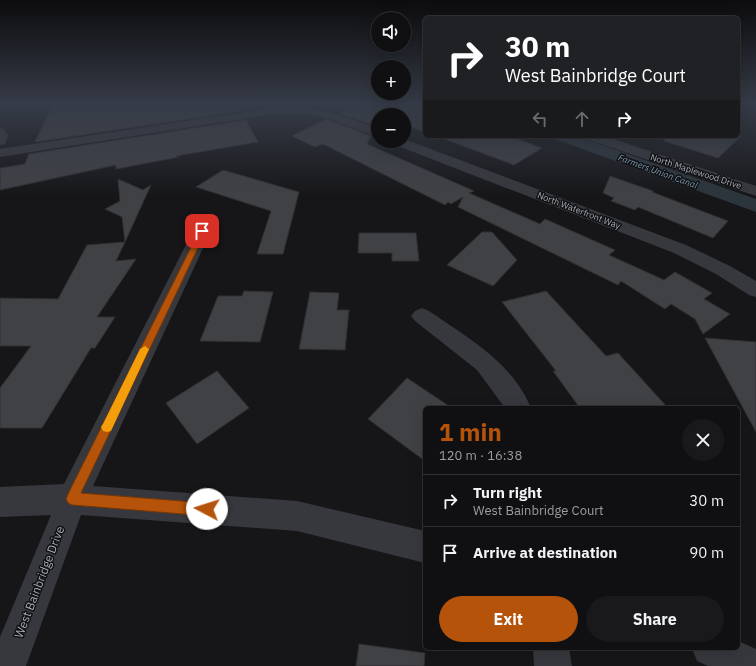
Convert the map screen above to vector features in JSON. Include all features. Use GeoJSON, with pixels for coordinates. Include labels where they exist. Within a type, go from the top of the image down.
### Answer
{"type":"FeatureCollection","features":[{"type":"Feature","properties":{"kind":"street"},"geometry":{"type":"LineString","coordinates":[[0,153],[123,134]]}},
{"type":"Feature","properties":{"kind":"street","name":"North Maplewood Drive"},"geometry":{"type":"LineString","coordinates":[[597,138],[756,191]]}},
{"type":"Feature","properties":{"kind":"street","name":"North Waterfront Way"},"geometry":{"type":"LineString","coordinates":[[411,146],[680,249],[723,270],[756,290]]}},
{"type":"Feature","properties":{"kind":"street","name":"West Bainbridge Drive"},"geometry":{"type":"LineString","coordinates":[[7,666],[72,499],[202,231]]}},
{"type":"Feature","properties":{"kind":"street"},"geometry":{"type":"LineString","coordinates":[[422,316],[485,364],[515,400],[517,406]]}},
{"type":"Feature","properties":{"kind":"street"},"geometry":{"type":"LineString","coordinates":[[0,502],[72,499],[297,516],[423,547]]}},
{"type":"Feature","properties":{"kind":"street"},"geometry":{"type":"LineString","coordinates":[[551,650],[553,666]]}},
{"type":"Feature","properties":{"kind":"street"},"geometry":{"type":"LineString","coordinates":[[715,650],[751,666]]}},
{"type":"Feature","properties":{"kind":"building"},"geometry":{"type":"Polygon","coordinates":[[[39,134],[88,134],[35,142],[39,134]]]}},
{"type":"Feature","properties":{"kind":"building"},"geometry":{"type":"Polygon","coordinates":[[[156,134],[254,134],[258,142],[176,156],[179,157],[116,169],[116,165],[0,190],[0,168],[25,164],[29,154],[156,134]]]}},
{"type":"Feature","properties":{"kind":"building"},"geometry":{"type":"Polygon","coordinates":[[[296,134],[366,134],[371,136],[367,144],[371,146],[371,148],[376,148],[474,191],[469,193],[540,224],[545,219],[615,250],[609,255],[664,280],[675,272],[712,293],[704,299],[730,314],[703,334],[695,319],[671,304],[665,309],[621,281],[618,285],[458,207],[463,197],[451,204],[448,202],[445,205],[323,144],[315,147],[292,136],[296,134]]]}},
{"type":"Feature","properties":{"kind":"building"},"geometry":{"type":"Polygon","coordinates":[[[442,138],[514,138],[542,148],[514,165],[442,138]]]}},
{"type":"Feature","properties":{"kind":"building"},"geometry":{"type":"Polygon","coordinates":[[[665,138],[739,138],[718,158],[664,141],[665,138]]]}},
{"type":"Feature","properties":{"kind":"building"},"geometry":{"type":"Polygon","coordinates":[[[223,170],[299,192],[283,254],[257,254],[271,211],[196,187],[223,170]]]}},
{"type":"Feature","properties":{"kind":"building"},"geometry":{"type":"Polygon","coordinates":[[[610,176],[653,191],[652,192],[728,221],[713,238],[638,207],[635,210],[611,201],[614,198],[603,193],[610,176]]]}},
{"type":"Feature","properties":{"kind":"building"},"geometry":{"type":"Polygon","coordinates":[[[118,179],[143,190],[151,185],[125,242],[122,217],[105,209],[120,201],[118,179]]]}},
{"type":"Feature","properties":{"kind":"building"},"geometry":{"type":"Polygon","coordinates":[[[482,232],[492,232],[517,260],[493,286],[447,265],[482,232]]]}},
{"type":"Feature","properties":{"kind":"building"},"geometry":{"type":"Polygon","coordinates":[[[359,233],[416,233],[419,261],[392,261],[392,253],[358,253],[359,233]]]}},
{"type":"Feature","properties":{"kind":"building"},"geometry":{"type":"Polygon","coordinates":[[[125,242],[116,261],[136,259],[97,317],[115,317],[95,348],[91,348],[42,428],[0,428],[0,388],[31,346],[0,346],[0,298],[58,299],[87,245],[125,242]]]}},
{"type":"Feature","properties":{"kind":"building"},"geometry":{"type":"Polygon","coordinates":[[[244,291],[273,292],[260,342],[200,341],[218,296],[242,296],[244,291]]]}},
{"type":"Feature","properties":{"kind":"building"},"geometry":{"type":"Polygon","coordinates":[[[546,291],[606,356],[618,353],[666,406],[579,406],[553,371],[556,371],[502,302],[546,291]]]}},
{"type":"Feature","properties":{"kind":"building"},"geometry":{"type":"Polygon","coordinates":[[[310,292],[339,293],[337,310],[349,310],[345,350],[299,349],[310,292]]]}},
{"type":"Feature","properties":{"kind":"building"},"geometry":{"type":"Polygon","coordinates":[[[705,338],[756,342],[756,432],[705,338]]]}},
{"type":"Feature","properties":{"kind":"building"},"geometry":{"type":"Polygon","coordinates":[[[217,371],[249,408],[197,444],[166,403],[217,371]]]}},
{"type":"Feature","properties":{"kind":"building"},"geometry":{"type":"Polygon","coordinates":[[[407,378],[449,406],[423,406],[423,460],[368,419],[407,378]]]}},
{"type":"Feature","properties":{"kind":"building"},"geometry":{"type":"Polygon","coordinates":[[[359,644],[425,653],[424,666],[356,666],[359,644]]]}},
{"type":"Feature","properties":{"kind":"waterway","name":"Farmers Union Canal"},"geometry":{"type":"LineString","coordinates":[[567,138],[756,206]]}},
{"type":"Feature","properties":{"kind":"slow traffic"},"geometry":{"type":"LineString","coordinates":[[107,427],[145,349]]}},
{"type":"Feature","properties":{"kind":"route"},"geometry":{"type":"LineString","coordinates":[[202,231],[72,499],[207,509]]}}]}
